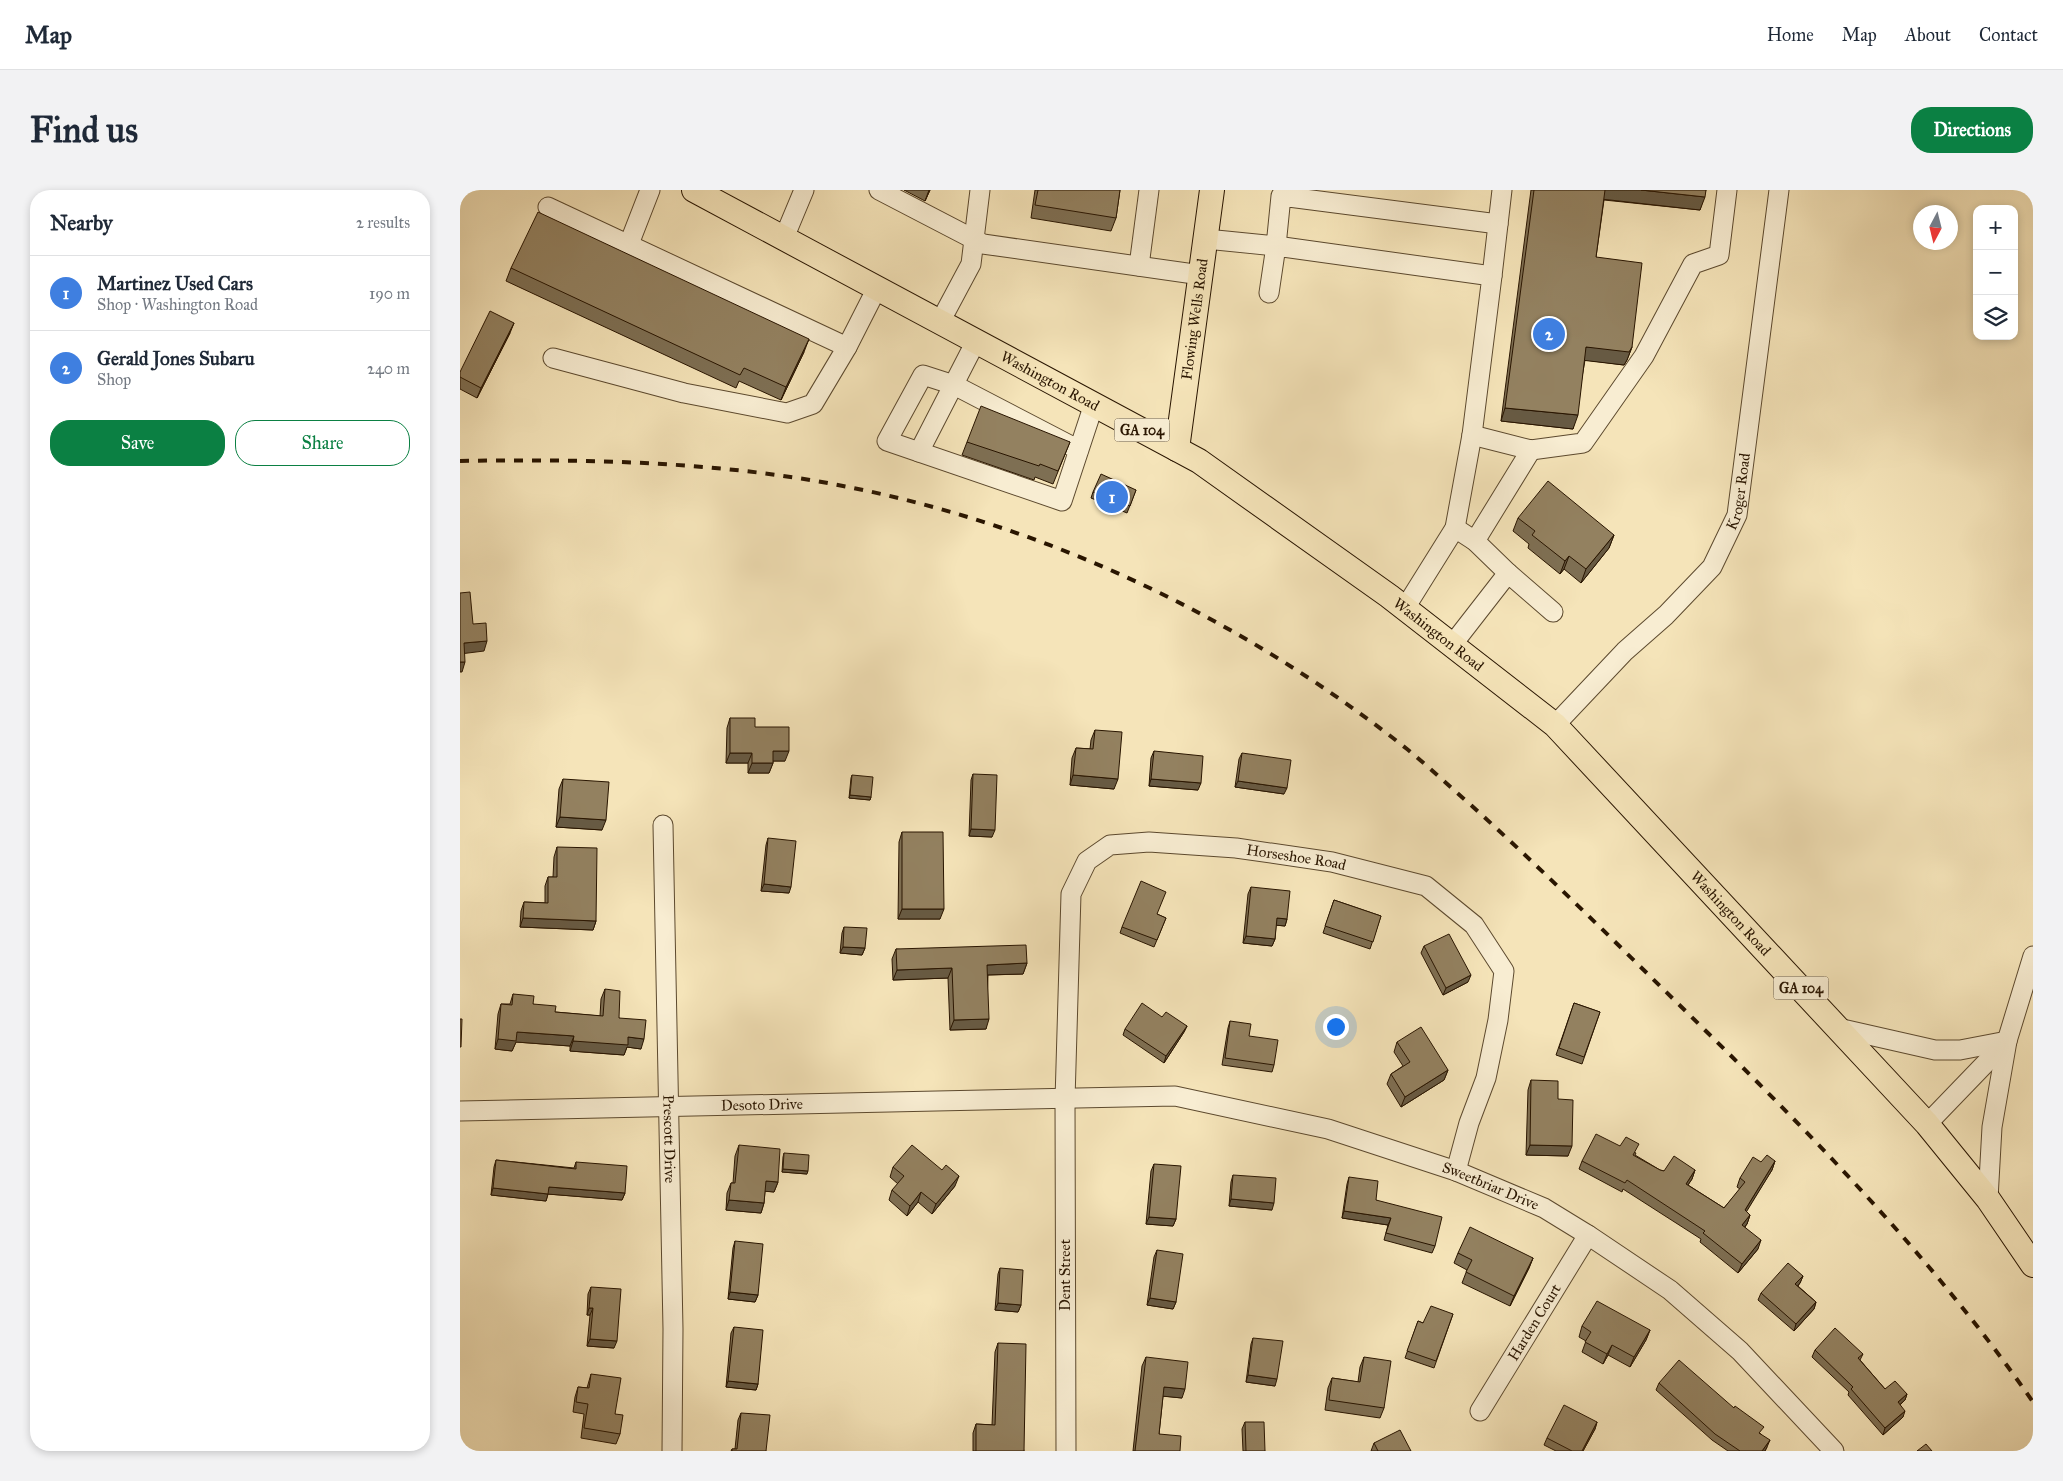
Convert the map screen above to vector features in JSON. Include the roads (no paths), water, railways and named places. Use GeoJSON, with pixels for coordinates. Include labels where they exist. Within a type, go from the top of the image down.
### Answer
{"type":"FeatureCollection","features":[{"type":"Feature","properties":{"kind":"main road","name":"Washington Road"},"geometry":{"type":"LineString","coordinates":[[694,190],[1177,449],[1241,490],[1405,608],[1555,725],[1927,1124],[1988,1198],[2033,1264]]}},
{"type":"Feature","properties":{"kind":"main road","name":"Flowing Wells Road"},"geometry":{"type":"LineString","coordinates":[[1177,449],[1212,190]]}},
{"type":"Feature","properties":{"kind":"street"},"geometry":{"type":"LineString","coordinates":[[629,244],[650,190]]}},
{"type":"Feature","properties":{"kind":"street"},"geometry":{"type":"LineString","coordinates":[[784,238],[804,190]]}},
{"type":"Feature","properties":{"kind":"street"},"geometry":{"type":"LineString","coordinates":[[879,190],[973,237],[983,244],[1201,275]]}},
{"type":"Feature","properties":{"kind":"street"},"geometry":{"type":"LineString","coordinates":[[940,322],[971,264],[980,190]]}},
{"type":"Feature","properties":{"kind":"street"},"geometry":{"type":"LineString","coordinates":[[1139,266],[1149,190]]}},
{"type":"Feature","properties":{"kind":"street"},"geometry":{"type":"LineString","coordinates":[[1405,608],[1455,528],[1472,435],[1502,190]]}},
{"type":"Feature","properties":{"kind":"street"},"geometry":{"type":"LineString","coordinates":[[1472,435],[1531,450],[1583,443],[1644,356],[1693,264],[1719,255],[1727,190]]}},
{"type":"Feature","properties":{"kind":"street","name":"Kroger Road"},"geometry":{"type":"LineString","coordinates":[[1555,725],[1626,651],[1666,615],[1712,567],[1737,515],[1778,190]]}},
{"type":"Feature","properties":{"kind":"street"},"geometry":{"type":"LineString","coordinates":[[1270,293],[1282,193],[1498,224]]}},
{"type":"Feature","properties":{"kind":"street"},"geometry":{"type":"LineString","coordinates":[[548,207],[847,347]]}},
{"type":"Feature","properties":{"kind":"street"},"geometry":{"type":"LineString","coordinates":[[1206,239],[1276,246],[1492,276]]}},
{"type":"Feature","properties":{"kind":"street"},"geometry":{"type":"LineString","coordinates":[[553,358],[684,393],[787,413],[813,404],[847,347],[877,288]]}},
{"type":"Feature","properties":{"kind":"street"},"geometry":{"type":"LineString","coordinates":[[919,452],[976,341]]}},
{"type":"Feature","properties":{"kind":"street"},"geometry":{"type":"LineString","coordinates":[[1079,450],[954,385],[923,374],[887,441],[1062,502],[1079,450],[1094,404]]}},
{"type":"Feature","properties":{"kind":"street"},"geometry":{"type":"LineString","coordinates":[[1475,541],[1531,450]]}},
{"type":"Feature","properties":{"kind":"street"},"geometry":{"type":"LineString","coordinates":[[1455,528],[1475,541],[1553,612]]}},
{"type":"Feature","properties":{"kind":"street"},"geometry":{"type":"LineString","coordinates":[[1452,645],[1508,573]]}},
{"type":"Feature","properties":{"kind":"street","name":"Prescott Drive"},"geometry":{"type":"LineString","coordinates":[[663,825],[673,1328],[672,1451]]}},
{"type":"Feature","properties":{"kind":"street","name":"Horseshoe Road"},"geometry":{"type":"LineString","coordinates":[[1065,1100],[1071,894],[1087,861],[1110,844],[1149,842],[1236,848],[1332,862],[1426,886],[1474,925],[1504,971],[1498,1020],[1486,1078],[1469,1123],[1456,1171]]}},
{"type":"Feature","properties":{"kind":"street"},"geometry":{"type":"LineString","coordinates":[[1988,1198],[1992,1127],[2007,1041],[2033,956]]}},
{"type":"Feature","properties":{"kind":"street"},"geometry":{"type":"LineString","coordinates":[[1838,1028],[1935,1050],[1960,1050],[2007,1041]]}},
{"type":"Feature","properties":{"kind":"street"},"geometry":{"type":"LineString","coordinates":[[1927,1124],[2007,1041]]}},
{"type":"Feature","properties":{"kind":"street","name":"Sweetbriar Drive"},"geometry":{"type":"LineString","coordinates":[[1065,1100],[1175,1096],[1328,1129],[1456,1171],[1544,1208],[1670,1290],[1740,1351],[1834,1451]]}},
{"type":"Feature","properties":{"kind":"street","name":"Desoto Drive"},"geometry":{"type":"LineString","coordinates":[[460,1111],[1065,1100]]}},
{"type":"Feature","properties":{"kind":"street","name":"Dent Street"},"geometry":{"type":"LineString","coordinates":[[1065,1100],[1066,1451]]}},
{"type":"Feature","properties":{"kind":"street","name":"Harden Court"},"geometry":{"type":"LineString","coordinates":[[1480,1411],[1588,1235]]}},
{"type":"Feature","properties":{"kind":"railway"},"geometry":{"type":"LineString","coordinates":[[460,461],[549,460],[683,465],[772,474],[896,498],[975,519],[1053,546],[1128,578],[1201,614],[1272,655],[1341,700],[1407,749],[1543,872],[1710,1035],[1809,1134],[1903,1237],[1949,1291],[2033,1402]]}},
{"type":"Feature","properties":{"kind":"place","name":"Gerald Jones Subaru"},"geometry":{"type":"Point","coordinates":[1549,334]}},
{"type":"Feature","properties":{"kind":"place","name":"Martinez Used Cars"},"geometry":{"type":"Point","coordinates":[1112,497]}}]}
